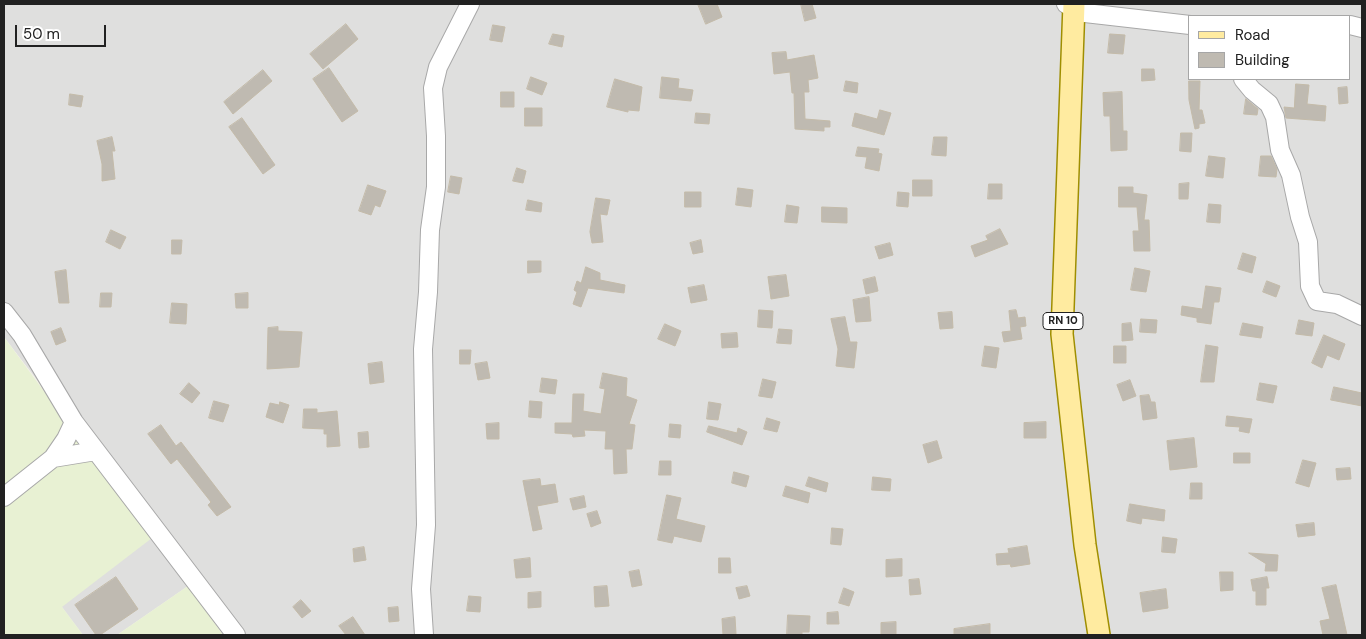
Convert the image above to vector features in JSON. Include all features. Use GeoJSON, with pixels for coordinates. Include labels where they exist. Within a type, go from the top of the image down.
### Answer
{"type":"FeatureCollection","features":[{"type":"Feature","properties":{"kind":"main road","name":"RN 10"},"geometry":{"type":"LineString","coordinates":[[1072,5],[1062,334],[1085,545],[1100,635]]}},
{"type":"Feature","properties":{"kind":"street"},"geometry":{"type":"LineString","coordinates":[[424,635],[421,589],[426,525],[423,349],[428,292],[430,230],[436,187],[436,136],[433,88],[438,67],[470,4]]}},
{"type":"Feature","properties":{"kind":"street"},"geometry":{"type":"LineString","coordinates":[[1072,5],[1086,13],[1188,25]]}},
{"type":"Feature","properties":{"kind":"street"},"geometry":{"type":"LineString","coordinates":[[1245,80],[1252,90],[1269,104],[1275,117],[1280,150],[1291,175],[1300,217],[1308,242],[1310,286],[1317,301],[1337,304],[1362,316]]}},
{"type":"Feature","properties":{"kind":"street"},"geometry":{"type":"LineString","coordinates":[[4,312],[22,335],[74,422],[236,635]]}},
{"type":"Feature","properties":{"kind":"street"},"geometry":{"type":"LineString","coordinates":[[4,497],[53,458],[66,439],[74,422]]}},
{"type":"Feature","properties":{"kind":"street"},"geometry":{"type":"LineString","coordinates":[[53,458],[96,451]]}},
{"type":"Feature","properties":{"kind":"shaded area"},"geometry":{"type":"Polygon","coordinates":[[[4,4],[1362,4],[1362,635],[223,635],[188,586],[117,635],[83,635],[62,607],[50,397],[4,337],[4,4]]]}},
{"type":"Feature","properties":{"kind":"green space"},"geometry":{"type":"Polygon","coordinates":[[[4,337],[152,538],[62,607],[83,635],[4,635],[4,337]]]}},
{"type":"Feature","properties":{"kind":"green space"},"geometry":{"type":"Polygon","coordinates":[[[188,586],[223,635],[117,635],[188,586]]]}},
{"type":"Feature","properties":{"kind":"building"},"geometry":{"type":"Polygon","coordinates":[[[698,4],[717,4],[722,17],[706,24],[698,4]]]}},
{"type":"Feature","properties":{"kind":"building"},"geometry":{"type":"Polygon","coordinates":[[[801,4],[812,4],[816,18],[805,21],[801,4]]]}},
{"type":"Feature","properties":{"kind":"building"},"geometry":{"type":"Polygon","coordinates":[[[346,24],[358,39],[323,69],[310,54],[346,24]]]}},
{"type":"Feature","properties":{"kind":"building"},"geometry":{"type":"Polygon","coordinates":[[[493,25],[505,27],[502,42],[490,40],[493,25]]]}},
{"type":"Feature","properties":{"kind":"building"},"geometry":{"type":"Polygon","coordinates":[[[553,34],[564,36],[562,47],[549,44],[553,34]]]}},
{"type":"Feature","properties":{"kind":"building"},"geometry":{"type":"Polygon","coordinates":[[[1110,34],[1125,35],[1123,54],[1108,53],[1110,34]]]}},
{"type":"Feature","properties":{"kind":"building"},"geometry":{"type":"Polygon","coordinates":[[[786,52],[787,60],[814,55],[818,78],[808,80],[809,92],[804,92],[805,119],[830,121],[830,127],[824,127],[824,131],[795,129],[794,93],[792,93],[790,72],[774,74],[772,53],[786,52]]]}},
{"type":"Feature","properties":{"kind":"building"},"geometry":{"type":"Polygon","coordinates":[[[329,68],[358,111],[342,122],[313,79],[329,68]]]}},
{"type":"Feature","properties":{"kind":"building"},"geometry":{"type":"Polygon","coordinates":[[[1142,69],[1154,69],[1155,80],[1142,81],[1142,69]]]}},
{"type":"Feature","properties":{"kind":"building"},"geometry":{"type":"Polygon","coordinates":[[[263,70],[272,81],[233,114],[224,102],[263,70]]]}},
{"type":"Feature","properties":{"kind":"building"},"geometry":{"type":"Polygon","coordinates":[[[531,77],[547,83],[542,95],[527,89],[531,77]]]}},
{"type":"Feature","properties":{"kind":"building"},"geometry":{"type":"Polygon","coordinates":[[[662,77],[679,79],[678,88],[693,90],[691,101],[660,98],[662,77]]]}},
{"type":"Feature","properties":{"kind":"building"},"geometry":{"type":"Polygon","coordinates":[[[615,79],[642,87],[639,111],[628,110],[628,112],[607,107],[615,79]]]}},
{"type":"Feature","properties":{"kind":"building"},"geometry":{"type":"Polygon","coordinates":[[[846,81],[858,83],[857,93],[844,91],[846,81]]]}},
{"type":"Feature","properties":{"kind":"building"},"geometry":{"type":"Polygon","coordinates":[[[1189,81],[1200,81],[1199,110],[1202,110],[1205,123],[1199,124],[1199,128],[1195,129],[1189,100],[1189,81]]]}},
{"type":"Feature","properties":{"kind":"building"},"geometry":{"type":"Polygon","coordinates":[[[1296,84],[1309,85],[1307,104],[1326,106],[1325,121],[1286,118],[1284,107],[1294,108],[1296,84]]]}},
{"type":"Feature","properties":{"kind":"building"},"geometry":{"type":"Polygon","coordinates":[[[1347,87],[1348,103],[1339,104],[1338,88],[1347,87]]]}},
{"type":"Feature","properties":{"kind":"building"},"geometry":{"type":"Polygon","coordinates":[[[501,92],[514,92],[514,107],[501,107],[501,92]]]}},
{"type":"Feature","properties":{"kind":"building"},"geometry":{"type":"Polygon","coordinates":[[[1122,92],[1123,131],[1127,131],[1127,150],[1111,151],[1110,116],[1104,116],[1103,93],[1122,92]]]}},
{"type":"Feature","properties":{"kind":"building"},"geometry":{"type":"Polygon","coordinates":[[[70,94],[83,96],[81,107],[69,105],[70,94]]]}},
{"type":"Feature","properties":{"kind":"building"},"geometry":{"type":"Polygon","coordinates":[[[1246,99],[1258,109],[1257,115],[1244,114],[1246,99]]]}},
{"type":"Feature","properties":{"kind":"building"},"geometry":{"type":"Polygon","coordinates":[[[525,108],[542,108],[542,126],[525,126],[525,108]]]}},
{"type":"Feature","properties":{"kind":"building"},"geometry":{"type":"Polygon","coordinates":[[[880,110],[891,113],[884,135],[852,126],[855,113],[877,119],[880,110]]]}},
{"type":"Feature","properties":{"kind":"building"},"geometry":{"type":"Polygon","coordinates":[[[696,113],[710,114],[709,124],[695,123],[696,113]]]}},
{"type":"Feature","properties":{"kind":"building"},"geometry":{"type":"Polygon","coordinates":[[[242,118],[275,165],[263,174],[229,127],[242,118]]]}},
{"type":"Feature","properties":{"kind":"building"},"geometry":{"type":"Polygon","coordinates":[[[1181,133],[1192,133],[1191,152],[1180,151],[1181,133]]]}},
{"type":"Feature","properties":{"kind":"building"},"geometry":{"type":"Polygon","coordinates":[[[112,137],[115,151],[112,151],[115,179],[102,181],[102,164],[97,141],[112,137]]]}},
{"type":"Feature","properties":{"kind":"building"},"geometry":{"type":"Polygon","coordinates":[[[934,137],[947,137],[946,156],[932,155],[934,137]]]}},
{"type":"Feature","properties":{"kind":"building"},"geometry":{"type":"Polygon","coordinates":[[[858,147],[879,149],[878,153],[882,154],[879,171],[865,168],[867,157],[856,156],[858,147]]]}},
{"type":"Feature","properties":{"kind":"building"},"geometry":{"type":"Polygon","coordinates":[[[1209,156],[1225,158],[1223,178],[1206,176],[1209,156]]]}},
{"type":"Feature","properties":{"kind":"building"},"geometry":{"type":"Polygon","coordinates":[[[1261,156],[1271,156],[1277,169],[1276,177],[1259,176],[1261,156]]]}},
{"type":"Feature","properties":{"kind":"building"},"geometry":{"type":"Polygon","coordinates":[[[517,168],[526,171],[523,183],[513,181],[517,168]]]}},
{"type":"Feature","properties":{"kind":"building"},"geometry":{"type":"Polygon","coordinates":[[[451,176],[462,178],[459,194],[448,192],[451,176]]]}},
{"type":"Feature","properties":{"kind":"building"},"geometry":{"type":"Polygon","coordinates":[[[913,180],[932,180],[932,196],[913,196],[913,180]]]}},
{"type":"Feature","properties":{"kind":"building"},"geometry":{"type":"Polygon","coordinates":[[[1189,183],[1188,199],[1179,199],[1179,184],[1189,183]]]}},
{"type":"Feature","properties":{"kind":"building"},"geometry":{"type":"Polygon","coordinates":[[[989,184],[1002,184],[1002,199],[988,199],[989,184]]]}},
{"type":"Feature","properties":{"kind":"building"},"geometry":{"type":"Polygon","coordinates":[[[368,185],[386,191],[380,207],[375,205],[371,215],[359,211],[368,185]]]}},
{"type":"Feature","properties":{"kind":"building"},"geometry":{"type":"Polygon","coordinates":[[[1119,187],[1133,187],[1133,193],[1147,195],[1144,220],[1149,220],[1150,251],[1134,251],[1133,231],[1139,231],[1137,207],[1119,207],[1119,187]]]}},
{"type":"Feature","properties":{"kind":"building"},"geometry":{"type":"Polygon","coordinates":[[[738,188],[753,190],[751,207],[736,205],[738,188]]]}},
{"type":"Feature","properties":{"kind":"building"},"geometry":{"type":"Polygon","coordinates":[[[685,192],[701,192],[701,207],[685,207],[685,192]]]}},
{"type":"Feature","properties":{"kind":"building"},"geometry":{"type":"Polygon","coordinates":[[[898,192],[909,193],[908,207],[897,206],[898,192]]]}},
{"type":"Feature","properties":{"kind":"building"},"geometry":{"type":"Polygon","coordinates":[[[596,198],[610,200],[607,215],[600,214],[603,242],[592,243],[590,232],[596,198]]]}},
{"type":"Feature","properties":{"kind":"building"},"geometry":{"type":"Polygon","coordinates":[[[528,200],[542,203],[541,212],[526,210],[528,200]]]}},
{"type":"Feature","properties":{"kind":"building"},"geometry":{"type":"Polygon","coordinates":[[[1209,204],[1221,205],[1220,223],[1207,222],[1209,204]]]}},
{"type":"Feature","properties":{"kind":"building"},"geometry":{"type":"Polygon","coordinates":[[[787,205],[799,207],[797,223],[785,222],[787,205]]]}},
{"type":"Feature","properties":{"kind":"building"},"geometry":{"type":"Polygon","coordinates":[[[822,207],[847,208],[847,223],[822,222],[822,207]]]}},
{"type":"Feature","properties":{"kind":"building"},"geometry":{"type":"Polygon","coordinates":[[[1000,229],[1008,244],[975,257],[971,246],[988,240],[986,236],[1000,229]]]}},
{"type":"Feature","properties":{"kind":"building"},"geometry":{"type":"Polygon","coordinates":[[[111,230],[126,237],[120,249],[106,242],[111,230]]]}},
{"type":"Feature","properties":{"kind":"building"},"geometry":{"type":"Polygon","coordinates":[[[172,240],[182,240],[181,254],[172,254],[172,240]]]}},
{"type":"Feature","properties":{"kind":"building"},"geometry":{"type":"Polygon","coordinates":[[[701,240],[703,252],[693,254],[690,243],[701,240]]]}},
{"type":"Feature","properties":{"kind":"building"},"geometry":{"type":"Polygon","coordinates":[[[890,243],[893,255],[879,259],[875,247],[890,243]]]}},
{"type":"Feature","properties":{"kind":"building"},"geometry":{"type":"Polygon","coordinates":[[[1243,253],[1256,257],[1252,273],[1238,269],[1243,253]]]}},
{"type":"Feature","properties":{"kind":"building"},"geometry":{"type":"Polygon","coordinates":[[[528,261],[541,261],[541,272],[528,273],[528,261]]]}},
{"type":"Feature","properties":{"kind":"building"},"geometry":{"type":"Polygon","coordinates":[[[586,267],[600,273],[600,280],[625,285],[624,293],[588,288],[581,307],[573,304],[577,292],[574,290],[577,281],[581,283],[586,267]]]}},
{"type":"Feature","properties":{"kind":"building"},"geometry":{"type":"Polygon","coordinates":[[[1135,268],[1150,271],[1146,292],[1131,290],[1135,268]]]}},
{"type":"Feature","properties":{"kind":"building"},"geometry":{"type":"Polygon","coordinates":[[[66,270],[69,303],[59,303],[55,272],[66,270]]]}},
{"type":"Feature","properties":{"kind":"building"},"geometry":{"type":"Polygon","coordinates":[[[786,275],[789,296],[771,299],[768,277],[786,275]]]}},
{"type":"Feature","properties":{"kind":"building"},"geometry":{"type":"Polygon","coordinates":[[[875,277],[878,291],[866,294],[863,280],[875,277]]]}},
{"type":"Feature","properties":{"kind":"building"},"geometry":{"type":"Polygon","coordinates":[[[1267,281],[1280,286],[1276,297],[1263,292],[1267,281]]]}},
{"type":"Feature","properties":{"kind":"building"},"geometry":{"type":"Polygon","coordinates":[[[704,285],[707,300],[691,303],[688,288],[704,285]]]}},
{"type":"Feature","properties":{"kind":"building"},"geometry":{"type":"Polygon","coordinates":[[[1206,286],[1221,288],[1219,302],[1214,302],[1211,324],[1197,322],[1197,318],[1181,315],[1182,306],[1202,309],[1206,286]]]}},
{"type":"Feature","properties":{"kind":"building"},"geometry":{"type":"Polygon","coordinates":[[[101,293],[112,293],[111,307],[100,307],[101,293]]]}},
{"type":"Feature","properties":{"kind":"building"},"geometry":{"type":"Polygon","coordinates":[[[248,293],[248,308],[236,308],[235,294],[248,293]]]}},
{"type":"Feature","properties":{"kind":"building"},"geometry":{"type":"Polygon","coordinates":[[[869,297],[871,321],[856,322],[853,300],[869,297]]]}},
{"type":"Feature","properties":{"kind":"building"},"geometry":{"type":"Polygon","coordinates":[[[172,303],[187,304],[186,324],[170,323],[172,303]]]}},
{"type":"Feature","properties":{"kind":"building"},"geometry":{"type":"Polygon","coordinates":[[[759,310],[773,311],[772,328],[758,327],[759,310]]]}},
{"type":"Feature","properties":{"kind":"building"},"geometry":{"type":"Polygon","coordinates":[[[1016,310],[1018,318],[1025,317],[1026,326],[1020,327],[1022,339],[1004,342],[1002,332],[1011,331],[1009,311],[1016,310]]]}},
{"type":"Feature","properties":{"kind":"building"},"geometry":{"type":"Polygon","coordinates":[[[952,312],[953,328],[940,329],[938,313],[952,312]]]}},
{"type":"Feature","properties":{"kind":"building"},"geometry":{"type":"Polygon","coordinates":[[[845,317],[850,342],[857,342],[854,368],[836,366],[838,349],[831,319],[845,317]]]}},
{"type":"Feature","properties":{"kind":"building"},"geometry":{"type":"Polygon","coordinates":[[[1141,319],[1157,320],[1156,333],[1140,332],[1141,319]]]}},
{"type":"Feature","properties":{"kind":"building"},"geometry":{"type":"Polygon","coordinates":[[[1299,320],[1314,323],[1312,336],[1296,334],[1299,320]]]}},
{"type":"Feature","properties":{"kind":"building"},"geometry":{"type":"Polygon","coordinates":[[[1131,323],[1133,340],[1122,341],[1122,324],[1131,323]]]}},
{"type":"Feature","properties":{"kind":"building"},"geometry":{"type":"Polygon","coordinates":[[[1243,323],[1263,327],[1261,338],[1240,335],[1243,323]]]}},
{"type":"Feature","properties":{"kind":"building"},"geometry":{"type":"Polygon","coordinates":[[[665,324],[681,331],[675,346],[658,339],[665,324]]]}},
{"type":"Feature","properties":{"kind":"building"},"geometry":{"type":"Polygon","coordinates":[[[278,327],[278,331],[302,332],[299,367],[267,369],[268,328],[278,327]]]}},
{"type":"Feature","properties":{"kind":"building"},"geometry":{"type":"Polygon","coordinates":[[[61,328],[66,341],[56,345],[51,332],[61,328]]]}},
{"type":"Feature","properties":{"kind":"building"},"geometry":{"type":"Polygon","coordinates":[[[779,329],[792,330],[791,344],[777,343],[779,329]]]}},
{"type":"Feature","properties":{"kind":"building"},"geometry":{"type":"Polygon","coordinates":[[[737,333],[738,347],[722,348],[721,334],[737,333]]]}},
{"type":"Feature","properties":{"kind":"building"},"geometry":{"type":"Polygon","coordinates":[[[1324,335],[1345,344],[1339,360],[1327,355],[1322,368],[1312,363],[1324,335]]]}},
{"type":"Feature","properties":{"kind":"building"},"geometry":{"type":"Polygon","coordinates":[[[1206,345],[1218,347],[1214,382],[1201,382],[1206,345]]]}},
{"type":"Feature","properties":{"kind":"building"},"geometry":{"type":"Polygon","coordinates":[[[985,346],[999,348],[996,368],[982,366],[985,346]]]}},
{"type":"Feature","properties":{"kind":"building"},"geometry":{"type":"Polygon","coordinates":[[[1114,346],[1126,346],[1126,363],[1114,363],[1114,346]]]}},
{"type":"Feature","properties":{"kind":"building"},"geometry":{"type":"Polygon","coordinates":[[[460,350],[471,350],[470,364],[460,364],[460,350]]]}},
{"type":"Feature","properties":{"kind":"building"},"geometry":{"type":"Polygon","coordinates":[[[382,362],[384,382],[370,384],[368,364],[382,362]]]}},
{"type":"Feature","properties":{"kind":"building"},"geometry":{"type":"Polygon","coordinates":[[[487,362],[490,378],[478,380],[475,364],[487,362]]]}},
{"type":"Feature","properties":{"kind":"building"},"geometry":{"type":"Polygon","coordinates":[[[603,373],[627,378],[626,396],[637,400],[629,424],[635,425],[632,449],[626,449],[627,473],[614,474],[613,449],[605,449],[606,431],[584,430],[585,436],[573,437],[572,434],[555,433],[555,423],[572,423],[573,394],[584,394],[583,411],[601,414],[605,389],[600,388],[603,373]]]}},
{"type":"Feature","properties":{"kind":"building"},"geometry":{"type":"Polygon","coordinates":[[[542,378],[557,380],[555,394],[540,392],[542,378]]]}},
{"type":"Feature","properties":{"kind":"building"},"geometry":{"type":"Polygon","coordinates":[[[763,379],[776,382],[772,398],[759,396],[763,379]]]}},
{"type":"Feature","properties":{"kind":"building"},"geometry":{"type":"Polygon","coordinates":[[[1130,380],[1136,396],[1123,401],[1117,385],[1130,380]]]}},
{"type":"Feature","properties":{"kind":"building"},"geometry":{"type":"Polygon","coordinates":[[[189,383],[200,393],[192,403],[180,394],[189,383]]]}},
{"type":"Feature","properties":{"kind":"building"},"geometry":{"type":"Polygon","coordinates":[[[1260,383],[1277,386],[1273,403],[1257,400],[1260,383]]]}},
{"type":"Feature","properties":{"kind":"building"},"geometry":{"type":"Polygon","coordinates":[[[1334,387],[1362,393],[1362,406],[1331,400],[1334,387]]]}},
{"type":"Feature","properties":{"kind":"building"},"geometry":{"type":"Polygon","coordinates":[[[1149,395],[1151,402],[1155,402],[1157,418],[1143,420],[1140,396],[1149,395]]]}},
{"type":"Feature","properties":{"kind":"building"},"geometry":{"type":"Polygon","coordinates":[[[214,401],[229,405],[223,422],[209,418],[214,401]]]}},
{"type":"Feature","properties":{"kind":"building"},"geometry":{"type":"Polygon","coordinates":[[[530,401],[542,402],[541,418],[529,417],[530,401]]]}},
{"type":"Feature","properties":{"kind":"building"},"geometry":{"type":"Polygon","coordinates":[[[280,402],[289,405],[283,423],[266,417],[270,403],[279,405],[280,402]]]}},
{"type":"Feature","properties":{"kind":"building"},"geometry":{"type":"Polygon","coordinates":[[[709,402],[721,404],[718,420],[707,419],[709,402]]]}},
{"type":"Feature","properties":{"kind":"building"},"geometry":{"type":"Polygon","coordinates":[[[304,409],[317,409],[317,413],[337,411],[340,446],[327,447],[327,434],[324,434],[324,429],[303,428],[304,409]]]}},
{"type":"Feature","properties":{"kind":"building"},"geometry":{"type":"Polygon","coordinates":[[[1227,416],[1252,419],[1249,433],[1239,431],[1240,427],[1226,426],[1227,416]]]}},
{"type":"Feature","properties":{"kind":"building"},"geometry":{"type":"Polygon","coordinates":[[[767,418],[780,422],[777,432],[764,429],[767,418]]]}},
{"type":"Feature","properties":{"kind":"building"},"geometry":{"type":"Polygon","coordinates":[[[1046,422],[1046,438],[1024,438],[1024,423],[1046,422]]]}},
{"type":"Feature","properties":{"kind":"building"},"geometry":{"type":"Polygon","coordinates":[[[499,423],[499,439],[487,439],[486,424],[499,423]]]}},
{"type":"Feature","properties":{"kind":"building"},"geometry":{"type":"Polygon","coordinates":[[[670,424],[681,425],[680,438],[669,437],[670,424]]]}},
{"type":"Feature","properties":{"kind":"building"},"geometry":{"type":"Polygon","coordinates":[[[161,425],[176,446],[181,442],[231,507],[217,516],[208,505],[211,502],[177,459],[171,464],[148,434],[161,425]]]}},
{"type":"Feature","properties":{"kind":"building"},"geometry":{"type":"Polygon","coordinates":[[[709,426],[737,433],[738,428],[747,432],[742,445],[707,432],[709,426]]]}},
{"type":"Feature","properties":{"kind":"building"},"geometry":{"type":"Polygon","coordinates":[[[368,432],[369,447],[359,448],[358,433],[368,432]]]}},
{"type":"Feature","properties":{"kind":"building"},"geometry":{"type":"Polygon","coordinates":[[[1194,438],[1197,467],[1170,470],[1167,441],[1194,438]]]}},
{"type":"Feature","properties":{"kind":"building"},"geometry":{"type":"Polygon","coordinates":[[[937,441],[942,458],[928,463],[923,445],[937,441]]]}},
{"type":"Feature","properties":{"kind":"building"},"geometry":{"type":"Polygon","coordinates":[[[1234,453],[1250,453],[1250,463],[1234,463],[1234,453]]]}},
{"type":"Feature","properties":{"kind":"building"},"geometry":{"type":"Polygon","coordinates":[[[1303,460],[1316,463],[1309,487],[1296,483],[1303,460]]]}},
{"type":"Feature","properties":{"kind":"building"},"geometry":{"type":"Polygon","coordinates":[[[660,461],[671,461],[671,475],[659,475],[660,461]]]}},
{"type":"Feature","properties":{"kind":"building"},"geometry":{"type":"Polygon","coordinates":[[[1350,468],[1351,479],[1337,480],[1336,469],[1350,468]]]}},
{"type":"Feature","properties":{"kind":"building"},"geometry":{"type":"Polygon","coordinates":[[[734,472],[749,476],[746,487],[732,483],[734,472]]]}},
{"type":"Feature","properties":{"kind":"building"},"geometry":{"type":"Polygon","coordinates":[[[809,477],[828,483],[826,492],[806,486],[809,477]]]}},
{"type":"Feature","properties":{"kind":"building"},"geometry":{"type":"Polygon","coordinates":[[[873,477],[891,479],[890,491],[872,490],[873,477]]]}},
{"type":"Feature","properties":{"kind":"building"},"geometry":{"type":"Polygon","coordinates":[[[540,479],[541,486],[555,484],[558,502],[537,506],[542,529],[533,531],[523,481],[540,479]]]}},
{"type":"Feature","properties":{"kind":"building"},"geometry":{"type":"Polygon","coordinates":[[[1191,483],[1202,483],[1202,499],[1190,499],[1191,483]]]}},
{"type":"Feature","properties":{"kind":"building"},"geometry":{"type":"Polygon","coordinates":[[[786,486],[810,493],[808,503],[783,496],[786,486]]]}},
{"type":"Feature","properties":{"kind":"building"},"geometry":{"type":"Polygon","coordinates":[[[667,495],[681,498],[676,519],[705,526],[701,542],[674,536],[672,543],[658,540],[667,495]]]}},
{"type":"Feature","properties":{"kind":"building"},"geometry":{"type":"Polygon","coordinates":[[[584,496],[586,507],[573,510],[570,499],[584,496]]]}},
{"type":"Feature","properties":{"kind":"building"},"geometry":{"type":"Polygon","coordinates":[[[1130,504],[1165,510],[1164,521],[1142,518],[1141,524],[1127,521],[1130,504]]]}},
{"type":"Feature","properties":{"kind":"building"},"geometry":{"type":"Polygon","coordinates":[[[597,511],[601,523],[591,527],[587,514],[597,511]]]}},
{"type":"Feature","properties":{"kind":"building"},"geometry":{"type":"Polygon","coordinates":[[[1314,523],[1315,535],[1298,537],[1296,525],[1314,523]]]}},
{"type":"Feature","properties":{"kind":"building"},"geometry":{"type":"Polygon","coordinates":[[[832,528],[843,529],[841,545],[831,544],[832,528]]]}},
{"type":"Feature","properties":{"kind":"building"},"geometry":{"type":"Polygon","coordinates":[[[1163,537],[1177,539],[1175,553],[1162,552],[1163,537]]]}},
{"type":"Feature","properties":{"kind":"building"},"geometry":{"type":"Polygon","coordinates":[[[1027,546],[1030,564],[1011,567],[1010,564],[997,565],[996,554],[1009,553],[1008,549],[1027,546]]]}},
{"type":"Feature","properties":{"kind":"building"},"geometry":{"type":"Polygon","coordinates":[[[364,547],[366,560],[354,562],[353,549],[364,547]]]}},
{"type":"Feature","properties":{"kind":"building"},"geometry":{"type":"Polygon","coordinates":[[[1249,553],[1278,555],[1277,571],[1265,571],[1266,564],[1249,553]]]}},
{"type":"Feature","properties":{"kind":"building"},"geometry":{"type":"Polygon","coordinates":[[[530,558],[531,577],[516,578],[514,560],[530,558]]]}},
{"type":"Feature","properties":{"kind":"building"},"geometry":{"type":"Polygon","coordinates":[[[719,558],[730,558],[731,573],[719,573],[719,558]]]}},
{"type":"Feature","properties":{"kind":"building"},"geometry":{"type":"Polygon","coordinates":[[[902,559],[902,576],[886,577],[886,560],[902,559]]]}},
{"type":"Feature","properties":{"kind":"building"},"geometry":{"type":"Polygon","coordinates":[[[639,570],[642,585],[632,587],[629,572],[639,570]]]}},
{"type":"Feature","properties":{"kind":"building"},"geometry":{"type":"Polygon","coordinates":[[[1220,572],[1233,572],[1233,590],[1221,591],[1220,572]]]}},
{"type":"Feature","properties":{"kind":"building"},"geometry":{"type":"Polygon","coordinates":[[[116,577],[138,609],[100,635],[96,635],[75,605],[116,577]]]}},
{"type":"Feature","properties":{"kind":"building"},"geometry":{"type":"Polygon","coordinates":[[[1267,577],[1269,588],[1266,588],[1266,605],[1256,605],[1256,591],[1253,591],[1251,580],[1267,577]]]}},
{"type":"Feature","properties":{"kind":"building"},"geometry":{"type":"Polygon","coordinates":[[[919,579],[921,594],[910,595],[909,580],[919,579]]]}},
{"type":"Feature","properties":{"kind":"building"},"geometry":{"type":"Polygon","coordinates":[[[1336,585],[1347,635],[1323,635],[1320,621],[1330,619],[1322,588],[1336,585]]]}},
{"type":"Feature","properties":{"kind":"building"},"geometry":{"type":"Polygon","coordinates":[[[607,586],[609,606],[595,607],[594,587],[607,586]]]}},
{"type":"Feature","properties":{"kind":"building"},"geometry":{"type":"Polygon","coordinates":[[[747,586],[750,596],[739,599],[736,588],[747,586]]]}},
{"type":"Feature","properties":{"kind":"building"},"geometry":{"type":"Polygon","coordinates":[[[844,588],[854,592],[849,606],[839,603],[844,588]]]}},
{"type":"Feature","properties":{"kind":"building"},"geometry":{"type":"Polygon","coordinates":[[[1166,589],[1168,608],[1143,612],[1140,593],[1166,589]]]}},
{"type":"Feature","properties":{"kind":"building"},"geometry":{"type":"Polygon","coordinates":[[[541,592],[541,607],[528,608],[528,593],[541,592]]]}},
{"type":"Feature","properties":{"kind":"building"},"geometry":{"type":"Polygon","coordinates":[[[469,596],[481,597],[480,612],[467,611],[469,596]]]}},
{"type":"Feature","properties":{"kind":"building"},"geometry":{"type":"Polygon","coordinates":[[[301,600],[311,611],[302,618],[293,607],[301,600]]]}},
{"type":"Feature","properties":{"kind":"building"},"geometry":{"type":"Polygon","coordinates":[[[398,607],[399,621],[389,622],[388,608],[398,607]]]}},
{"type":"Feature","properties":{"kind":"building"},"geometry":{"type":"Polygon","coordinates":[[[838,612],[839,624],[827,624],[827,613],[838,612]]]}},
{"type":"Feature","properties":{"kind":"building"},"geometry":{"type":"Polygon","coordinates":[[[788,615],[810,616],[809,632],[802,632],[802,635],[787,635],[788,615]]]}},
{"type":"Feature","properties":{"kind":"building"},"geometry":{"type":"Polygon","coordinates":[[[353,617],[365,635],[346,635],[339,626],[353,617]]]}},
{"type":"Feature","properties":{"kind":"building"},"geometry":{"type":"Polygon","coordinates":[[[735,617],[736,634],[723,635],[722,619],[735,617]]]}},
{"type":"Feature","properties":{"kind":"building"},"geometry":{"type":"Polygon","coordinates":[[[896,622],[896,635],[881,635],[881,623],[896,622]]]}},
{"type":"Feature","properties":{"kind":"building"},"geometry":{"type":"Polygon","coordinates":[[[990,624],[990,635],[954,635],[954,629],[990,624]]]}}]}
